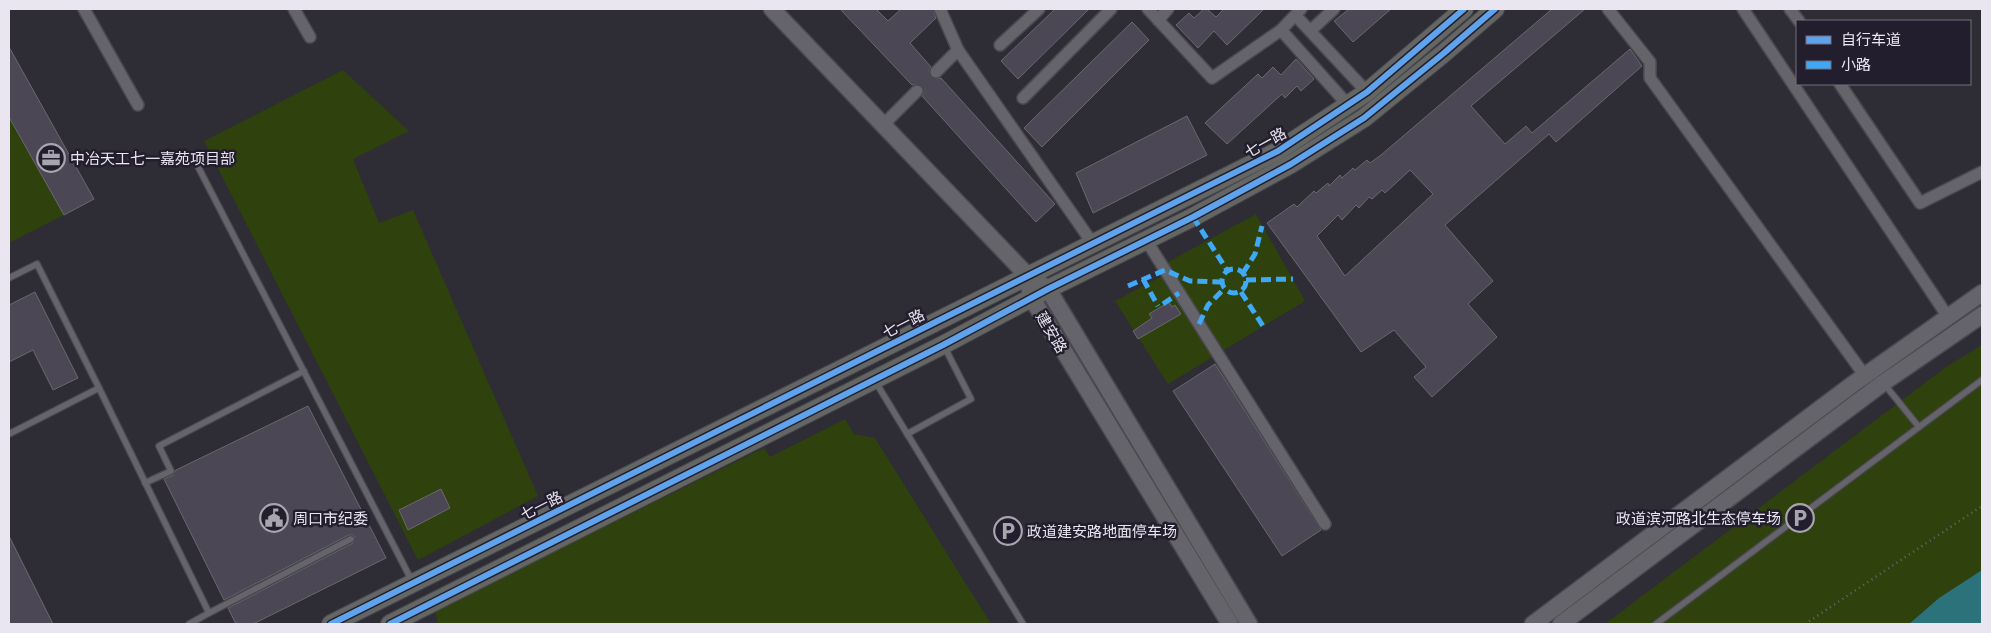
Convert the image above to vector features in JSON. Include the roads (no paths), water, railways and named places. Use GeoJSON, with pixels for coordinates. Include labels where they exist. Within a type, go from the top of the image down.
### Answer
{"type":"FeatureCollection","features":[{"type":"Feature","properties":{"kind":"main road","name":"七一路"},"geometry":{"type":"LineString","coordinates":[[331,624],[1278,151],[1367,92],[1464,9]]}},
{"type":"Feature","properties":{"kind":"main road","name":"七一路"},"geometry":{"type":"LineString","coordinates":[[390,624],[1193,217],[1291,164],[1364,118],[1495,9]]}},
{"type":"Feature","properties":{"kind":"street"},"geometry":{"type":"LineString","coordinates":[[84,9],[138,105]]}},
{"type":"Feature","properties":{"kind":"street"},"geometry":{"type":"LineString","coordinates":[[294,9],[310,37]]}},
{"type":"Feature","properties":{"kind":"street"},"geometry":{"type":"LineString","coordinates":[[772,9],[1027,275],[1048,289],[1249,624]]}},
{"type":"Feature","properties":{"kind":"street"},"geometry":{"type":"LineString","coordinates":[[940,9],[958,50],[1092,241]]}},
{"type":"Feature","properties":{"kind":"street"},"geometry":{"type":"LineString","coordinates":[[1000,44],[1040,9]]}},
{"type":"Feature","properties":{"kind":"street"},"geometry":{"type":"LineString","coordinates":[[1024,98],[1112,9]]}},
{"type":"Feature","properties":{"kind":"street"},"geometry":{"type":"LineString","coordinates":[[1148,9],[1212,78],[1281,30],[1299,12],[1310,31],[1367,92]]}},
{"type":"Feature","properties":{"kind":"street"},"geometry":{"type":"LineString","coordinates":[[1158,20],[1168,9]]}},
{"type":"Feature","properties":{"kind":"street"},"geometry":{"type":"LineString","coordinates":[[1310,31],[1334,9]]}},
{"type":"Feature","properties":{"kind":"street"},"geometry":{"type":"LineString","coordinates":[[1608,9],[1650,62],[1650,78],[1865,376]]}},
{"type":"Feature","properties":{"kind":"street"},"geometry":{"type":"LineString","coordinates":[[1743,9],[1948,317]]}},
{"type":"Feature","properties":{"kind":"street"},"geometry":{"type":"LineString","coordinates":[[1790,9],[1798,20]]}},
{"type":"Feature","properties":{"kind":"street"},"geometry":{"type":"LineString","coordinates":[[1281,30],[1348,105]]}},
{"type":"Feature","properties":{"kind":"street"},"geometry":{"type":"LineString","coordinates":[[936,72],[958,50]]}},
{"type":"Feature","properties":{"kind":"street"},"geometry":{"type":"LineString","coordinates":[[1841,85],[1920,203],[1982,172]]}},
{"type":"Feature","properties":{"kind":"street"},"geometry":{"type":"LineString","coordinates":[[883,125],[917,91]]}},
{"type":"Feature","properties":{"kind":"street"},"geometry":{"type":"LineString","coordinates":[[1146,240],[1326,524]]}},
{"type":"Feature","properties":{"kind":"street","name":"建安路"},"geometry":{"type":"LineString","coordinates":[[1027,275],[1031,298],[1230,624]]}},
{"type":"Feature","properties":{"kind":"street"},"geometry":{"type":"LineString","coordinates":[[1532,624],[1865,376],[1982,294]]}},
{"type":"Feature","properties":{"kind":"street"},"geometry":{"type":"LineString","coordinates":[[1564,623],[1883,383],[1982,314]]}},
{"type":"Feature","properties":{"kind":"lane"},"geometry":{"type":"LineString","coordinates":[[192,155],[413,583]]}},
{"type":"Feature","properties":{"kind":"lane"},"geometry":{"type":"LineString","coordinates":[[9,278],[37,264],[209,613]]}},
{"type":"Feature","properties":{"kind":"lane"},"geometry":{"type":"LineString","coordinates":[[907,434],[971,399],[943,344]]}},
{"type":"Feature","properties":{"kind":"lane"},"geometry":{"type":"LineString","coordinates":[[146,483],[171,471],[159,446],[304,371]]}},
{"type":"Feature","properties":{"kind":"lane"},"geometry":{"type":"LineString","coordinates":[[874,379],[1023,624]]}},
{"type":"Feature","properties":{"kind":"lane"},"geometry":{"type":"LineString","coordinates":[[1656,624],[1982,380]]}},
{"type":"Feature","properties":{"kind":"lane"},"geometry":{"type":"LineString","coordinates":[[1883,383],[1919,427]]}},
{"type":"Feature","properties":{"kind":"lane"},"geometry":{"type":"LineString","coordinates":[[9,434],[99,388]]}},
{"type":"Feature","properties":{"kind":"lane"},"geometry":{"type":"LineString","coordinates":[[189,624],[351,539]]}},
{"type":"Feature","properties":{"kind":"water"},"geometry":{"type":"Polygon","coordinates":[[[1982,570],[1982,624],[1909,624],[1939,598],[1982,570]]]}},
{"type":"Feature","properties":{"kind":"tunnel"},"geometry":{"type":"LineString","coordinates":[[917,91],[936,72]]}},
{"type":"Feature","properties":{"kind":"place","name":"中冶天工七一嘉苑项目部"},"geometry":{"type":"Point","coordinates":[51,158]}},
{"type":"Feature","properties":{"kind":"place","name":"周口市纪委"},"geometry":{"type":"Point","coordinates":[274,518]}},
{"type":"Feature","properties":{"kind":"place","name":"政道滨河路北生态停车场"},"geometry":{"type":"Point","coordinates":[1800,518]}},
{"type":"Feature","properties":{"kind":"place","name":"政道建安路地面停车场"},"geometry":{"type":"Point","coordinates":[1008,531]}}]}
